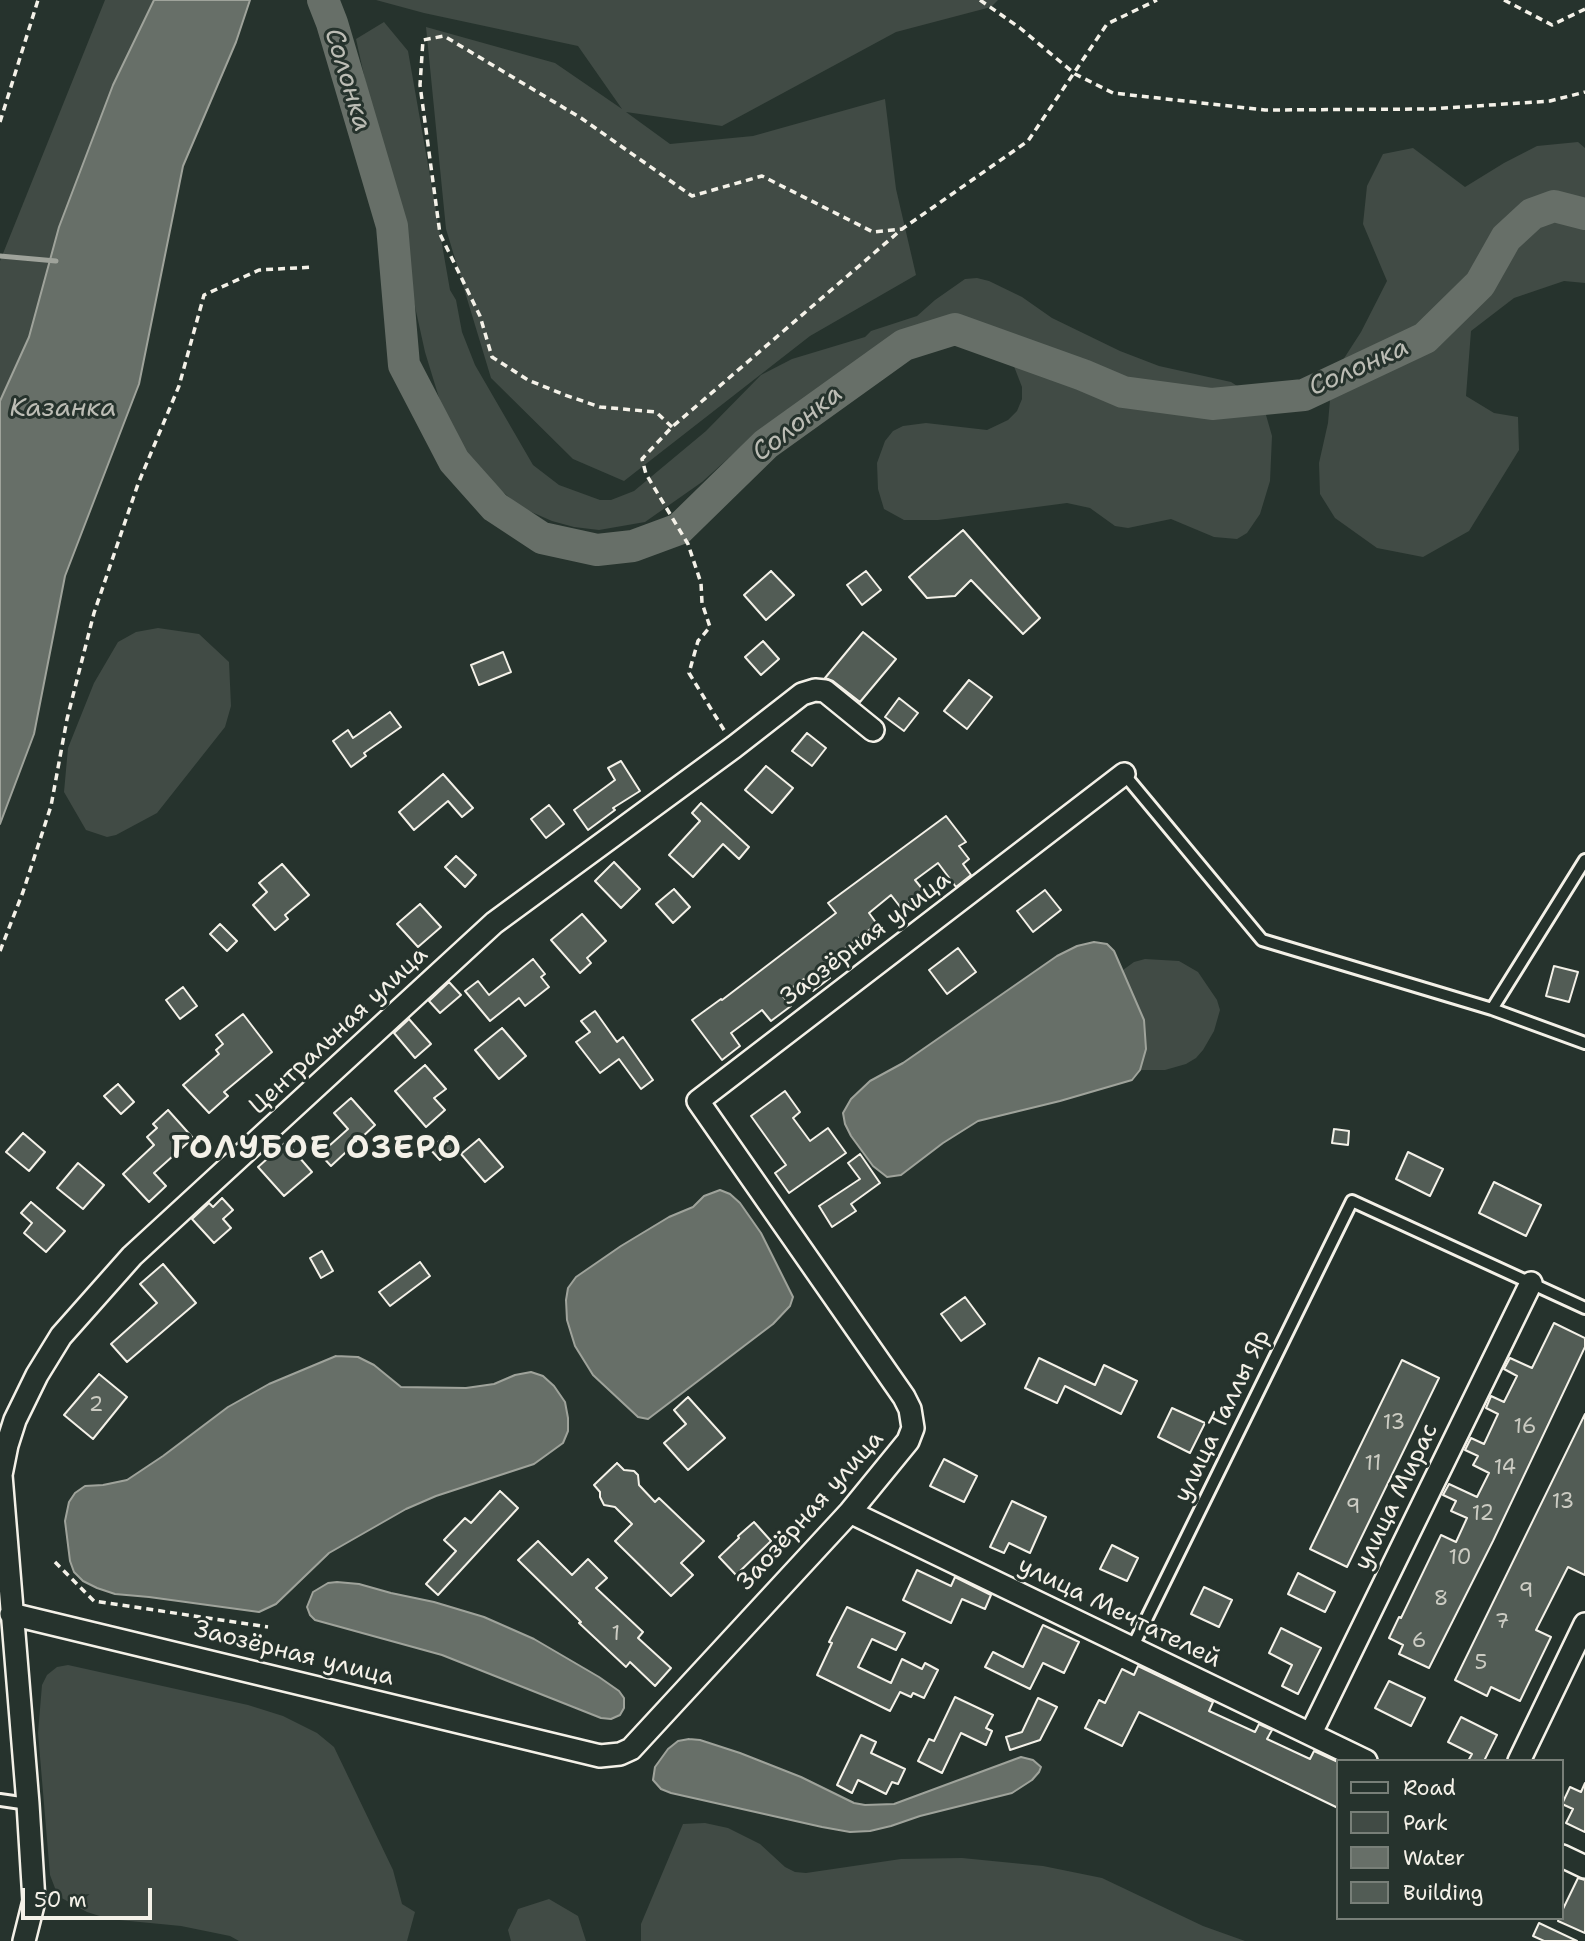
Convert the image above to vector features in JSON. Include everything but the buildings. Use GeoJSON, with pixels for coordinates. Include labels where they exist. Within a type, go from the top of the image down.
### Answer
{"type":"FeatureCollection","features":[{"type":"Feature","properties":{"kind":"street","name":"Центральная улица"},"geometry":{"type":"LineString","coordinates":[[24,1941],[34,1901],[0,1475],[6,1445],[15,1420],[61,1336],[132,1256],[495,923],[802,694],[814,690],[825,691],[873,730]]}},
{"type":"Feature","properties":{"kind":"street","name":"Заозёрная улица"},"geometry":{"type":"LineString","coordinates":[[11,1614],[600,1756],[610,1756],[631,1749],[850,1512],[908,1441],[913,1428],[910,1409],[904,1397],[698,1101],[1124,774]]}},
{"type":"Feature","properties":{"kind":"street","name":"улица Мирас"},"geometry":{"type":"LineString","coordinates":[[1311,1733],[1531,1283]]}},
{"type":"Feature","properties":{"kind":"street","name":"улица Мечтателей"},"geometry":{"type":"LineString","coordinates":[[850,1512],[1362,1759]]}},
{"type":"Feature","properties":{"kind":"street"},"geometry":{"type":"LineString","coordinates":[[1520,1759],[1585,1624]]}},
{"type":"Feature","properties":{"kind":"street"},"geometry":{"type":"LineString","coordinates":[[1564,1857],[1585,1867]]}},
{"type":"Feature","properties":{"kind":"lane"},"geometry":{"type":"LineString","coordinates":[[1124,774],[1262,940],[1492,1009],[1585,1043]]}},
{"type":"Feature","properties":{"kind":"lane"},"geometry":{"type":"LineString","coordinates":[[1492,1009],[1585,860]]}},
{"type":"Feature","properties":{"kind":"lane","name":"улица Таллы Яр"},"geometry":{"type":"LineString","coordinates":[[1132,1648],[1352,1201],[1531,1283]]}},
{"type":"Feature","properties":{"kind":"lane"},"geometry":{"type":"LineString","coordinates":[[1531,1283],[1585,1308]]}},
{"type":"Feature","properties":{"kind":"lane"},"geometry":{"type":"LineString","coordinates":[[0,1800],[28,1804]]}},
{"type":"Feature","properties":{"kind":"path"},"geometry":{"type":"LineString","coordinates":[[0,122],[37,0]]}},
{"type":"Feature","properties":{"kind":"path"},"geometry":{"type":"LineString","coordinates":[[980,0],[1020,28],[1075,74],[1113,93],[1265,110],[1431,109],[1550,101],[1585,92]]}},
{"type":"Feature","properties":{"kind":"path"},"geometry":{"type":"LineString","coordinates":[[734,747],[689,673],[698,641],[710,627],[701,594],[701,583],[688,544],[646,474],[642,459],[673,427],[902,229],[1028,141],[1107,24],[1157,0]]}},
{"type":"Feature","properties":{"kind":"path"},"geometry":{"type":"LineString","coordinates":[[1504,0],[1552,25],[1585,9]]}},
{"type":"Feature","properties":{"kind":"path"},"geometry":{"type":"LineString","coordinates":[[673,427],[656,412],[600,407],[565,395],[528,380],[492,358],[481,316],[440,234],[420,85],[423,40],[444,36],[581,118],[692,196],[762,176],[873,232],[902,229]]}},
{"type":"Feature","properties":{"kind":"path"},"geometry":{"type":"LineString","coordinates":[[0,950],[23,892],[51,806],[67,719],[94,613],[138,484],[179,387],[204,295],[259,270],[314,267]]}},
{"type":"Feature","properties":{"kind":"path"},"geometry":{"type":"LineString","coordinates":[[55,1562],[94,1601],[268,1626]]}},
{"type":"Feature","properties":{"kind":"green space"},"geometry":{"type":"Polygon","coordinates":[[[105,0],[154,0],[113,85],[59,227],[29,337],[0,401],[0,261],[105,0]]]}},
{"type":"Feature","properties":{"kind":"green space"},"geometry":{"type":"Polygon","coordinates":[[[376,0],[998,0],[991,7],[896,32],[722,126],[626,112],[670,144],[753,136],[885,99],[896,189],[916,275],[810,336],[624,481],[573,459],[491,378],[446,229],[426,27],[555,63],[622,109],[578,46],[376,0]]]}},
{"type":"Feature","properties":{"kind":"green space"},"geometry":{"type":"Polygon","coordinates":[[[384,22],[408,51],[450,290],[456,300],[462,332],[475,365],[533,465],[559,485],[600,500],[611,500],[634,491],[706,431],[761,375],[792,359],[865,337],[871,331],[917,316],[965,279],[977,278],[1022,297],[1052,318],[1120,351],[1159,366],[1231,382],[1253,396],[1266,415],[1272,436],[1270,481],[1260,514],[1247,533],[1237,539],[1214,537],[1171,519],[1128,528],[1115,526],[1090,508],[1067,503],[938,520],[904,520],[884,509],[878,489],[877,463],[885,441],[893,431],[903,426],[926,423],[987,430],[1008,420],[1017,411],[1022,399],[1022,387],[1005,343],[984,333],[973,332],[926,339],[832,383],[763,427],[702,482],[645,522],[599,530],[574,527],[520,507],[476,468],[456,438],[444,414],[425,352],[356,39],[384,22]]]}},
{"type":"Feature","properties":{"kind":"green space"},"geometry":{"type":"Polygon","coordinates":[[[1578,142],[1585,148],[1585,283],[1564,281],[1514,298],[1471,331],[1466,396],[1494,413],[1518,417],[1519,450],[1469,531],[1423,557],[1377,548],[1335,518],[1320,494],[1319,463],[1328,423],[1332,377],[1361,332],[1387,281],[1363,224],[1367,186],[1383,154],[1413,148],[1465,187],[1537,146],[1578,142]]]}},
{"type":"Feature","properties":{"kind":"green space"},"geometry":{"type":"Polygon","coordinates":[[[158,628],[199,634],[229,662],[231,706],[225,727],[157,813],[107,837],[86,830],[64,792],[68,748],[94,683],[118,642],[136,632],[158,628]]]}},
{"type":"Feature","properties":{"kind":"green space"},"geometry":{"type":"Polygon","coordinates":[[[1145,959],[1179,961],[1198,972],[1217,1000],[1220,1010],[1214,1031],[1196,1058],[1165,1070],[1140,1070],[1146,1049],[1123,970],[1134,962],[1145,959]]]}},
{"type":"Feature","properties":{"kind":"green space"},"geometry":{"type":"Polygon","coordinates":[[[68,1665],[248,1705],[283,1716],[317,1733],[334,1747],[393,1870],[402,1904],[415,1912],[407,1941],[239,1941],[230,1936],[181,1926],[109,1919],[87,1912],[58,1896],[50,1875],[38,1733],[42,1685],[47,1675],[57,1667],[68,1665]]]}},
{"type":"Feature","properties":{"kind":"green space"},"geometry":{"type":"Polygon","coordinates":[[[705,1823],[728,1828],[760,1844],[785,1867],[795,1872],[806,1873],[901,1859],[962,1858],[1043,1866],[1102,1878],[1203,1926],[1245,1941],[641,1941],[641,1924],[683,1824],[705,1823]]]}},
{"type":"Feature","properties":{"kind":"green space"},"geometry":{"type":"Polygon","coordinates":[[[549,1899],[578,1916],[586,1941],[511,1941],[508,1930],[518,1909],[549,1899]]]}},
{"type":"Feature","properties":{"kind":"water","name":"Казанка"},"geometry":{"type":"Polygon","coordinates":[[[154,0],[250,0],[236,42],[183,166],[139,384],[65,576],[34,734],[0,824],[0,401],[29,337],[59,227],[113,85],[154,0]]]}},
{"type":"Feature","properties":{"kind":"water"},"geometry":{"type":"Polygon","coordinates":[[[1094,942],[1107,944],[1114,951],[1144,1020],[1146,1049],[1140,1070],[1132,1080],[978,1121],[901,1175],[887,1177],[873,1166],[845,1124],[843,1113],[851,1099],[870,1081],[903,1063],[1057,956],[1077,946],[1094,942]]]}},
{"type":"Feature","properties":{"kind":"water"},"geometry":{"type":"Polygon","coordinates":[[[720,1190],[740,1203],[761,1233],[793,1297],[790,1306],[773,1324],[648,1419],[638,1417],[593,1375],[575,1346],[567,1320],[568,1288],[576,1277],[621,1246],[669,1217],[693,1207],[704,1196],[720,1190]]]}},
{"type":"Feature","properties":{"kind":"water"},"geometry":{"type":"Polygon","coordinates":[[[336,1356],[358,1357],[374,1365],[401,1387],[466,1388],[494,1384],[531,1372],[543,1376],[565,1402],[568,1431],[563,1443],[534,1464],[436,1496],[406,1509],[329,1553],[276,1604],[259,1612],[115,1594],[83,1581],[74,1572],[65,1521],[69,1502],[75,1493],[85,1486],[127,1480],[228,1407],[269,1384],[336,1356]]]}},
{"type":"Feature","properties":{"kind":"water"},"geometry":{"type":"Polygon","coordinates":[[[328,1583],[359,1584],[484,1617],[534,1639],[599,1677],[619,1691],[624,1698],[624,1708],[620,1715],[611,1719],[601,1718],[442,1655],[315,1620],[307,1607],[313,1592],[328,1583]]]}},
{"type":"Feature","properties":{"kind":"water"},"geometry":{"type":"Polygon","coordinates":[[[689,1739],[740,1753],[801,1777],[854,1803],[865,1805],[894,1804],[1021,1757],[1033,1760],[1041,1767],[1032,1780],[1012,1793],[891,1826],[850,1832],[661,1789],[653,1780],[655,1767],[668,1749],[678,1741],[689,1739]]]}},
{"type":"Feature","properties":{"kind":"waterway","name":"Солонка"},"geometry":{"type":"LineString","coordinates":[[323,0],[392,226],[404,365],[454,461],[495,507],[542,538],[597,550],[633,546],[679,529],[766,444],[904,345],[955,329],[1123,392],[1212,404],[1304,395],[1425,338],[1480,284],[1506,238],[1532,214],[1554,206],[1585,214]]}},
{"type":"Feature","properties":{"kind":"waterway"},"geometry":{"type":"LineString","coordinates":[[0,256],[56,261]]}},
{"type":"Feature","properties":{"kind":"district","name":"ГОЛУБОЕ ОЗЕРО"},"geometry":{"type":"Point","coordinates":[317,1150]}}]}
